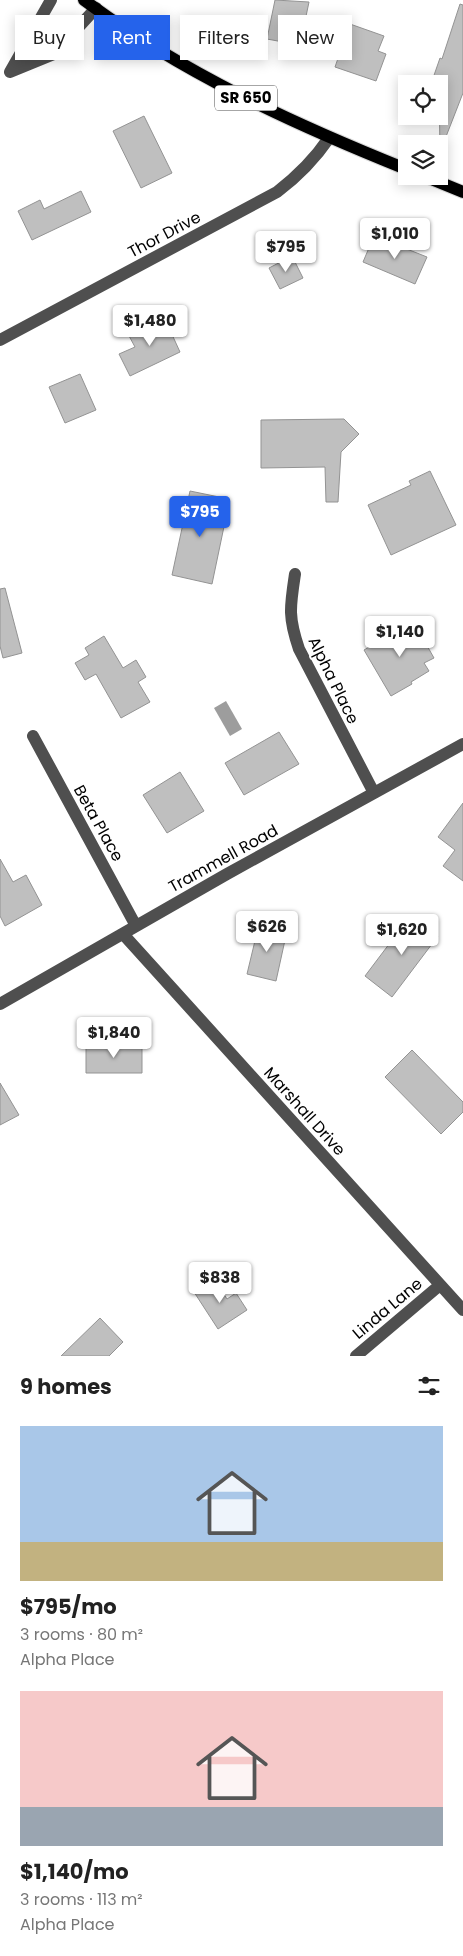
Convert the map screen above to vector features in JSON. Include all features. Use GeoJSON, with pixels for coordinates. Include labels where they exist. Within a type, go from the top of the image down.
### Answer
{"type":"FeatureCollection","features":[{"type":"Feature","properties":{"kind":"main road","name":"SR 650"},"geometry":{"type":"LineString","coordinates":[[84,0],[166,54],[250,100],[329,138],[398,166]]}},
{"type":"Feature","properties":{"kind":"main road"},"geometry":{"type":"LineString","coordinates":[[446,185],[463,192]]}},
{"type":"Feature","properties":{"kind":"street"},"geometry":{"type":"LineString","coordinates":[[51,0],[10,72],[54,54],[96,8]]}},
{"type":"Feature","properties":{"kind":"street","name":"Thor Drive"},"geometry":{"type":"LineString","coordinates":[[0,340],[277,192],[298,176],[318,154],[329,138]]}},
{"type":"Feature","properties":{"kind":"street","name":"Alpha Place"},"geometry":{"type":"LineString","coordinates":[[295,574],[290,606],[292,628],[299,649],[374,793]]}},
{"type":"Feature","properties":{"kind":"street","name":"Beta Place"},"geometry":{"type":"LineString","coordinates":[[33,736],[136,926]]}},
{"type":"Feature","properties":{"kind":"street","name":"Trammell Road"},"geometry":{"type":"LineString","coordinates":[[0,1004],[227,874],[463,744]]}},
{"type":"Feature","properties":{"kind":"street","name":"Marshall Drive"},"geometry":{"type":"LineString","coordinates":[[123,934],[463,1310]]}},
{"type":"Feature","properties":{"kind":"street","name":"Linda Lane"},"geometry":{"type":"LineString","coordinates":[[356,1356],[440,1285]]}},
{"type":"Feature","properties":{"kind":"shaded area"},"geometry":{"type":"Polygon","coordinates":[[[226,701],[242,729],[230,736],[214,708],[226,701]]]}},
{"type":"Feature","properties":{"kind":"building"},"geometry":{"type":"Polygon","coordinates":[[[275,0],[309,2],[306,15],[278,15],[278,41],[268,39],[275,0]]]}},
{"type":"Feature","properties":{"kind":"building"},"geometry":{"type":"Polygon","coordinates":[[[460,4],[463,5],[463,93],[447,135],[440,135],[440,125],[448,125],[448,75],[434,75],[440,58],[442,59],[460,4]]]}},
{"type":"Feature","properties":{"kind":"building"},"geometry":{"type":"Polygon","coordinates":[[[352,25],[384,36],[378,51],[386,54],[376,81],[335,67],[337,60],[352,60],[352,25]]]}},
{"type":"Feature","properties":{"kind":"building"},"geometry":{"type":"Polygon","coordinates":[[[144,116],[172,173],[141,188],[113,131],[144,116]]]}},
{"type":"Feature","properties":{"kind":"building"},"geometry":{"type":"Polygon","coordinates":[[[81,191],[91,212],[32,240],[18,211],[40,200],[44,209],[81,191]]]}},
{"type":"Feature","properties":{"kind":"building"},"geometry":{"type":"Polygon","coordinates":[[[374,236],[427,257],[415,284],[363,262],[374,236]]]}},
{"type":"Feature","properties":{"kind":"building"},"geometry":{"type":"Polygon","coordinates":[[[292,256],[303,278],[280,289],[269,268],[292,256]]]}},
{"type":"Feature","properties":{"kind":"building"},"geometry":{"type":"Polygon","coordinates":[[[164,317],[180,352],[130,376],[119,354],[135,347],[128,334],[164,317]]]}},
{"type":"Feature","properties":{"kind":"building"},"geometry":{"type":"Polygon","coordinates":[[[80,374],[96,410],[65,423],[49,387],[80,374]]]}},
{"type":"Feature","properties":{"kind":"building"},"geometry":{"type":"Polygon","coordinates":[[[344,419],[359,434],[341,452],[338,502],[326,502],[325,467],[261,468],[261,420],[344,419]]]}},
{"type":"Feature","properties":{"kind":"building"},"geometry":{"type":"Polygon","coordinates":[[[430,471],[456,525],[391,555],[368,505],[411,485],[409,481],[430,471]]]}},
{"type":"Feature","properties":{"kind":"building"},"geometry":{"type":"Polygon","coordinates":[[[190,491],[224,498],[220,515],[226,517],[212,584],[172,575],[190,491]]]}},
{"type":"Feature","properties":{"kind":"building"},"geometry":{"type":"Polygon","coordinates":[[[5,588],[22,653],[3,658],[0,646],[0,589],[5,588]]]}},
{"type":"Feature","properties":{"kind":"building"},"geometry":{"type":"Polygon","coordinates":[[[413,621],[434,658],[424,663],[429,671],[411,682],[412,684],[391,696],[364,650],[413,621]]]}},
{"type":"Feature","properties":{"kind":"building"},"geometry":{"type":"Polygon","coordinates":[[[104,636],[123,668],[136,660],[146,677],[138,682],[150,702],[121,718],[96,674],[85,680],[75,663],[89,655],[85,648],[104,636]]]}},
{"type":"Feature","properties":{"kind":"building"},"geometry":{"type":"Polygon","coordinates":[[[279,732],[299,764],[244,795],[225,763],[279,732]]]}},
{"type":"Feature","properties":{"kind":"building"},"geometry":{"type":"Polygon","coordinates":[[[180,772],[204,811],[167,833],[143,795],[180,772]]]}},
{"type":"Feature","properties":{"kind":"building"},"geometry":{"type":"Polygon","coordinates":[[[463,803],[463,881],[443,866],[455,850],[438,837],[463,803]]]}},
{"type":"Feature","properties":{"kind":"building"},"geometry":{"type":"Polygon","coordinates":[[[0,859],[13,882],[26,875],[42,905],[5,926],[0,916],[0,859]]]}},
{"type":"Feature","properties":{"kind":"building"},"geometry":{"type":"Polygon","coordinates":[[[411,915],[438,936],[392,997],[365,976],[411,915]]]}},
{"type":"Feature","properties":{"kind":"building"},"geometry":{"type":"Polygon","coordinates":[[[259,924],[287,931],[276,981],[247,974],[259,924]]]}},
{"type":"Feature","properties":{"kind":"building"},"geometry":{"type":"Polygon","coordinates":[[[86,1045],[142,1045],[142,1073],[86,1073],[86,1045]]]}},
{"type":"Feature","properties":{"kind":"building"},"geometry":{"type":"Polygon","coordinates":[[[412,1050],[463,1102],[463,1112],[441,1134],[385,1077],[412,1050]]]}},
{"type":"Feature","properties":{"kind":"building"},"geometry":{"type":"Polygon","coordinates":[[[0,1083],[19,1115],[0,1125],[0,1083]]]}},
{"type":"Feature","properties":{"kind":"building"},"geometry":{"type":"Polygon","coordinates":[[[214,1279],[227,1299],[236,1293],[247,1310],[218,1329],[194,1292],[214,1279]]]}},
{"type":"Feature","properties":{"kind":"building"},"geometry":{"type":"Polygon","coordinates":[[[100,1318],[123,1342],[109,1356],[61,1356],[100,1318]]]}}]}
